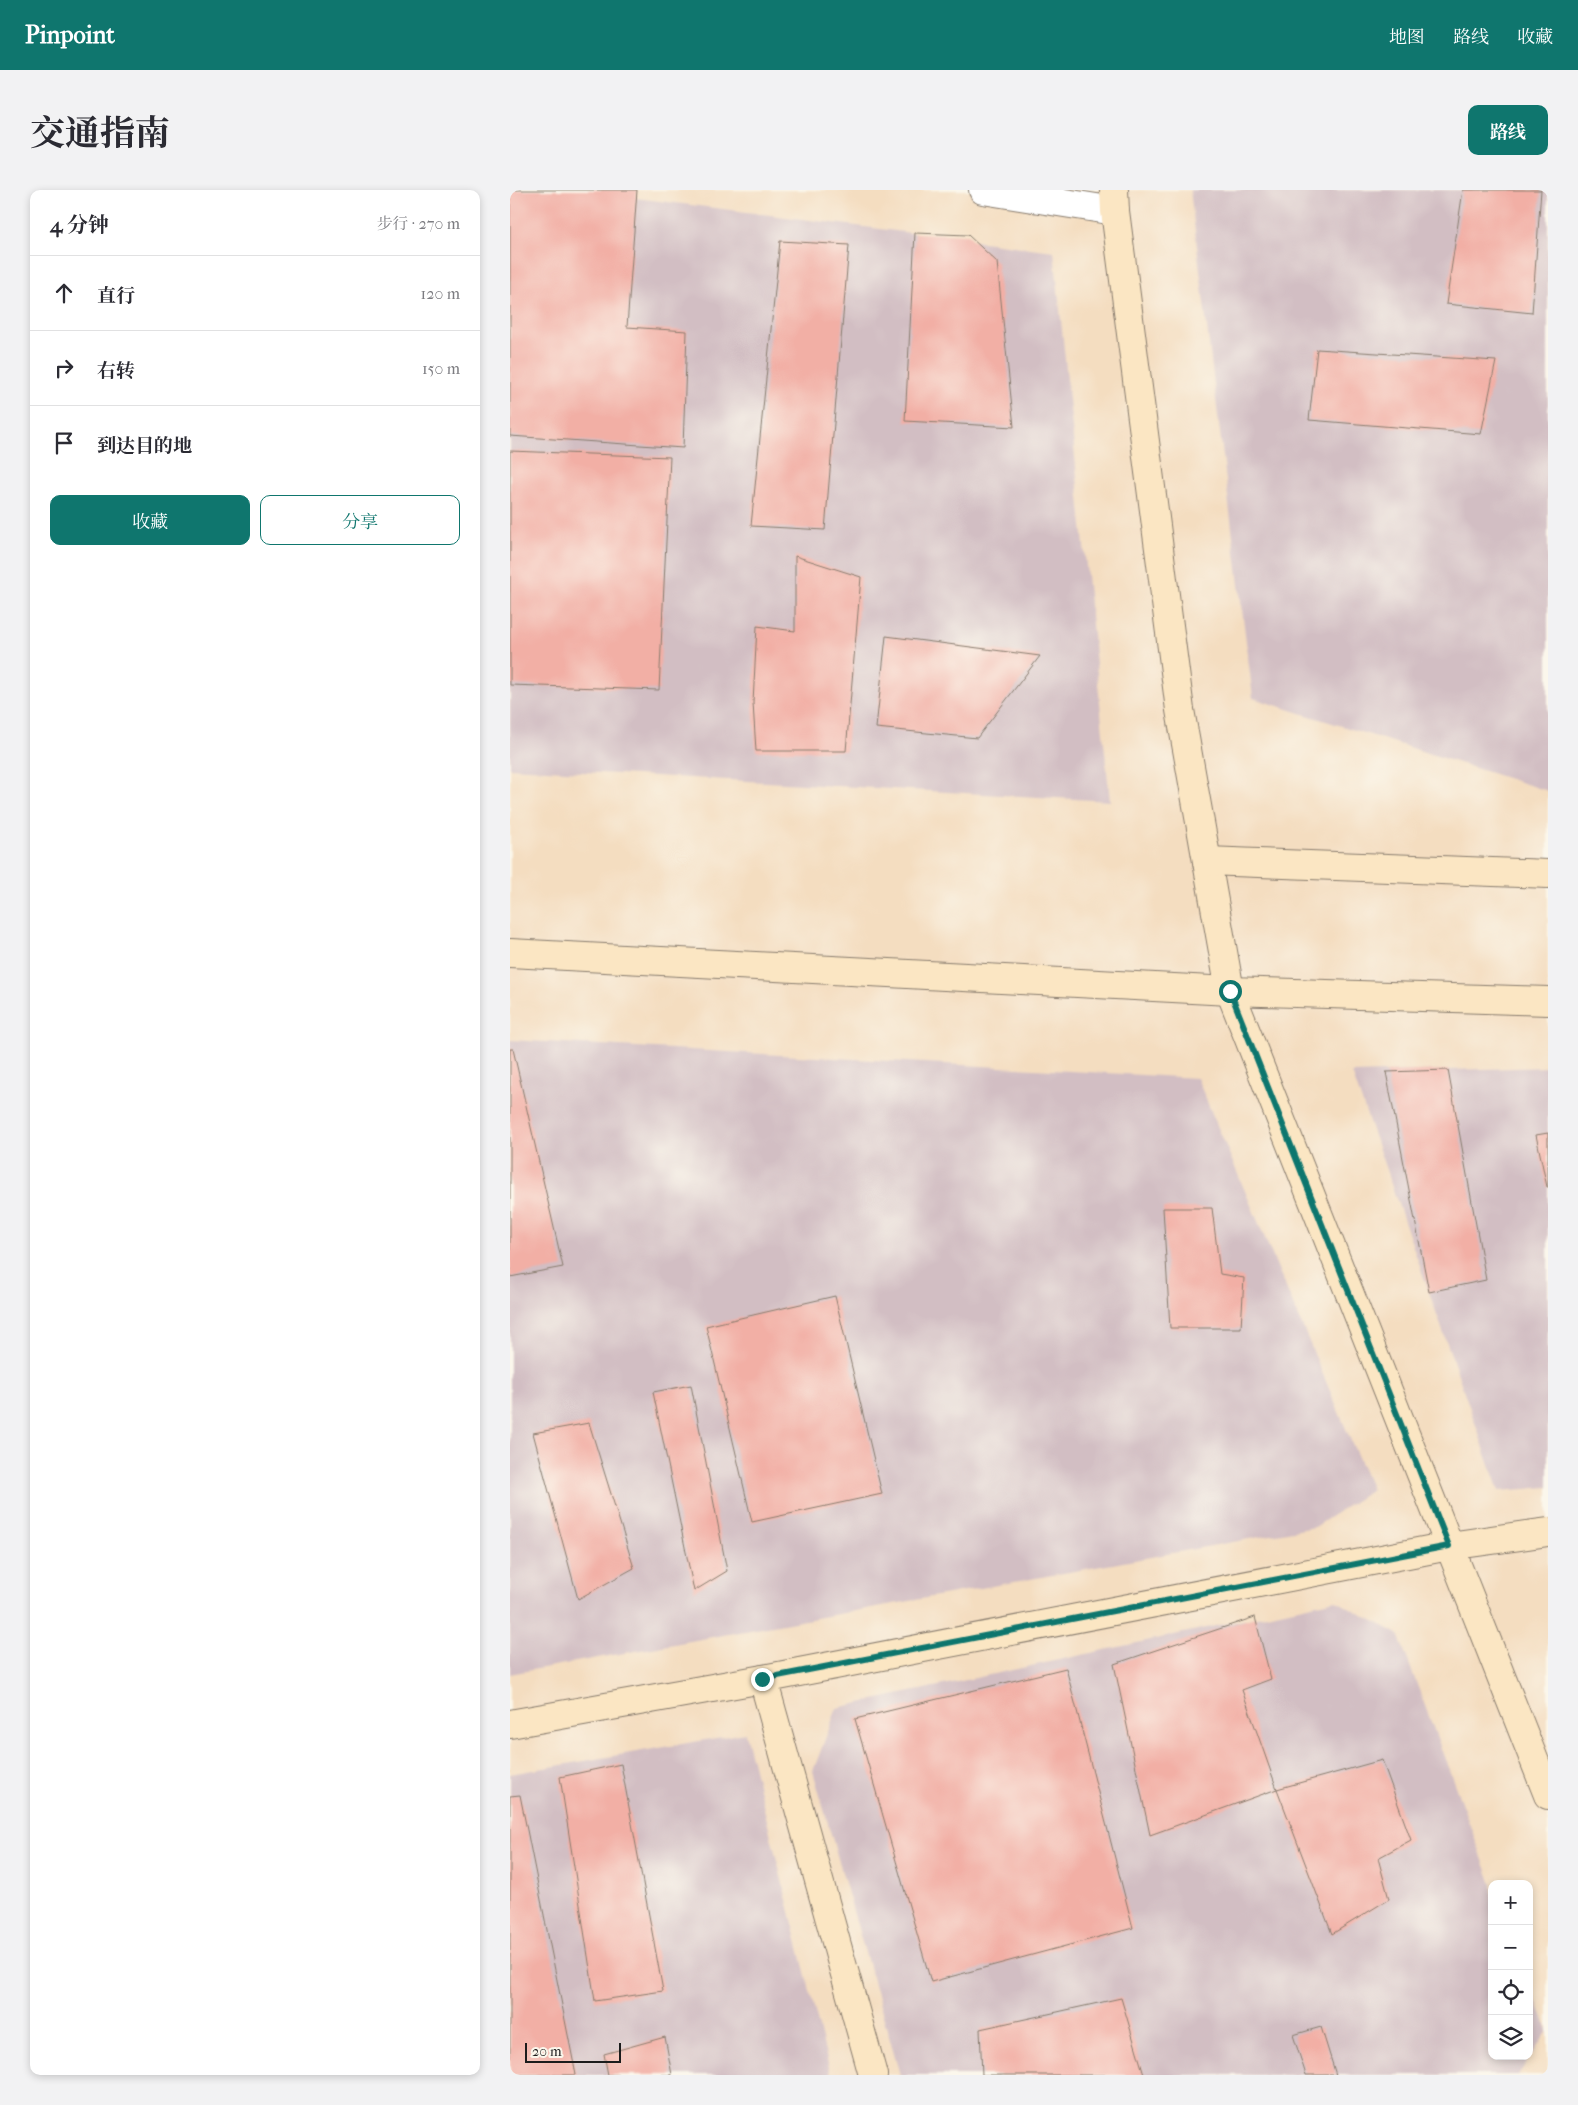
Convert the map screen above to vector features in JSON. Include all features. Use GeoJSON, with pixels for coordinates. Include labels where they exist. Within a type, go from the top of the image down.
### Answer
{"type":"FeatureCollection","features":[{"type":"Feature","properties":{"kind":"street"},"geometry":{"type":"LineString","coordinates":[[983,190],[1115,201],[1180,710],[1230,991],[1548,1795]]}},
{"type":"Feature","properties":{"kind":"street"},"geometry":{"type":"LineString","coordinates":[[1207,861],[1548,874]]}},
{"type":"Feature","properties":{"kind":"street"},"geometry":{"type":"LineString","coordinates":[[510,953],[1230,991],[1548,1001]]}},
{"type":"Feature","properties":{"kind":"street"},"geometry":{"type":"LineString","coordinates":[[510,1724],[762,1679],[1449,1546],[1548,1532]]}},
{"type":"Feature","properties":{"kind":"street"},"geometry":{"type":"LineString","coordinates":[[762,1679],[872,2075]]}},
{"type":"Feature","properties":{"kind":"shaded area"},"geometry":{"type":"Polygon","coordinates":[[[510,190],[572,190],[1054,251],[1110,801],[510,768],[510,190]]]}},
{"type":"Feature","properties":{"kind":"shaded area"},"geometry":{"type":"Polygon","coordinates":[[[1190,190],[1548,190],[1548,791],[1253,698],[1190,190]]]}},
{"type":"Feature","properties":{"kind":"shaded area"},"geometry":{"type":"Polygon","coordinates":[[[510,1040],[1197,1078],[1372,1490],[1315,1527],[510,1674],[510,1040]]]}},
{"type":"Feature","properties":{"kind":"shaded area"},"geometry":{"type":"Polygon","coordinates":[[[1548,1067],[1548,1487],[1499,1491],[1352,1073],[1548,1067]]]}},
{"type":"Feature","properties":{"kind":"shaded area"},"geometry":{"type":"Polygon","coordinates":[[[1335,1600],[1398,1634],[1490,1880],[1488,1880],[1488,2060],[1528,2060],[1518,2075],[900,2075],[813,1771],[837,1708],[1335,1600]]]}},
{"type":"Feature","properties":{"kind":"shaded area"},"geometry":{"type":"Polygon","coordinates":[[[745,1733],[831,2075],[510,2075],[510,1774],[745,1733]]]}},
{"type":"Feature","properties":{"kind":"shaded area"},"geometry":{"type":"Polygon","coordinates":[[[1533,1992],[1548,2031],[1533,2053],[1533,1992]]]}},
{"type":"Feature","properties":{"kind":"building"},"geometry":{"type":"Polygon","coordinates":[[[510,190],[637,190],[627,327],[687,331],[683,448],[510,436],[510,190]]]}},
{"type":"Feature","properties":{"kind":"building"},"geometry":{"type":"Polygon","coordinates":[[[1463,190],[1541,190],[1532,313],[1446,304],[1463,190]]]}},
{"type":"Feature","properties":{"kind":"building"},"geometry":{"type":"Polygon","coordinates":[[[915,233],[968,235],[997,262],[1014,427],[905,421],[915,233]]]}},
{"type":"Feature","properties":{"kind":"building"},"geometry":{"type":"Polygon","coordinates":[[[780,241],[849,245],[825,530],[751,526],[780,241]]]}},
{"type":"Feature","properties":{"kind":"building"},"geometry":{"type":"Polygon","coordinates":[[[1317,349],[1496,361],[1481,434],[1309,420],[1317,349]]]}},
{"type":"Feature","properties":{"kind":"building"},"geometry":{"type":"Polygon","coordinates":[[[510,451],[670,457],[659,690],[510,685],[510,451]]]}},
{"type":"Feature","properties":{"kind":"building"},"geometry":{"type":"Polygon","coordinates":[[[795,556],[861,577],[846,751],[756,751],[753,703],[757,626],[795,631],[795,556]]]}},
{"type":"Feature","properties":{"kind":"building"},"geometry":{"type":"Polygon","coordinates":[[[886,636],[1040,656],[977,738],[876,728],[886,636]]]}},
{"type":"Feature","properties":{"kind":"building"},"geometry":{"type":"Polygon","coordinates":[[[510,1049],[513,1049],[563,1267],[510,1277],[510,1049]]]}},
{"type":"Feature","properties":{"kind":"building"},"geometry":{"type":"Polygon","coordinates":[[[1448,1070],[1486,1280],[1429,1292],[1386,1072],[1448,1070]]]}},
{"type":"Feature","properties":{"kind":"building"},"geometry":{"type":"Polygon","coordinates":[[[1548,1133],[1548,1187],[1547,1187],[1536,1135],[1548,1133]]]}},
{"type":"Feature","properties":{"kind":"building"},"geometry":{"type":"Polygon","coordinates":[[[1163,1208],[1212,1208],[1220,1274],[1244,1278],[1241,1328],[1170,1328],[1163,1208]]]}},
{"type":"Feature","properties":{"kind":"building"},"geometry":{"type":"Polygon","coordinates":[[[835,1296],[882,1494],[752,1522],[706,1326],[835,1296]]]}},
{"type":"Feature","properties":{"kind":"building"},"geometry":{"type":"Polygon","coordinates":[[[691,1385],[727,1571],[694,1591],[653,1392],[691,1385]]]}},
{"type":"Feature","properties":{"kind":"building"},"geometry":{"type":"Polygon","coordinates":[[[589,1423],[634,1568],[578,1599],[533,1433],[589,1423]]]}},
{"type":"Feature","properties":{"kind":"building"},"geometry":{"type":"Polygon","coordinates":[[[1255,1617],[1271,1679],[1242,1690],[1277,1789],[1150,1835],[1114,1664],[1255,1617]]]}},
{"type":"Feature","properties":{"kind":"building"},"geometry":{"type":"Polygon","coordinates":[[[1066,1668],[1133,1928],[931,1982],[855,1719],[1066,1668]]]}},
{"type":"Feature","properties":{"kind":"building"},"geometry":{"type":"Polygon","coordinates":[[[1382,1760],[1411,1840],[1378,1858],[1389,1899],[1332,1934],[1277,1789],[1382,1760]]]}},
{"type":"Feature","properties":{"kind":"building"},"geometry":{"type":"Polygon","coordinates":[[[621,1764],[663,1991],[595,2001],[560,1777],[621,1764]]]}},
{"type":"Feature","properties":{"kind":"building"},"geometry":{"type":"Polygon","coordinates":[[[520,1795],[576,2075],[510,2075],[510,1796],[520,1795]]]}},
{"type":"Feature","properties":{"kind":"building"},"geometry":{"type":"Polygon","coordinates":[[[1121,1998],[1144,2075],[982,2075],[980,2029],[1121,1998]]]}},
{"type":"Feature","properties":{"kind":"building"},"geometry":{"type":"Polygon","coordinates":[[[1321,2027],[1336,2075],[1306,2075],[1293,2035],[1321,2027]]]}},
{"type":"Feature","properties":{"kind":"building"},"geometry":{"type":"Polygon","coordinates":[[[665,2037],[672,2075],[608,2075],[604,2054],[665,2037]]]}},
{"type":"Feature","properties":{"kind":"route"},"geometry":{"type":"LineString","coordinates":[[762,1679],[1449,1546],[1230,991]]}}]}
